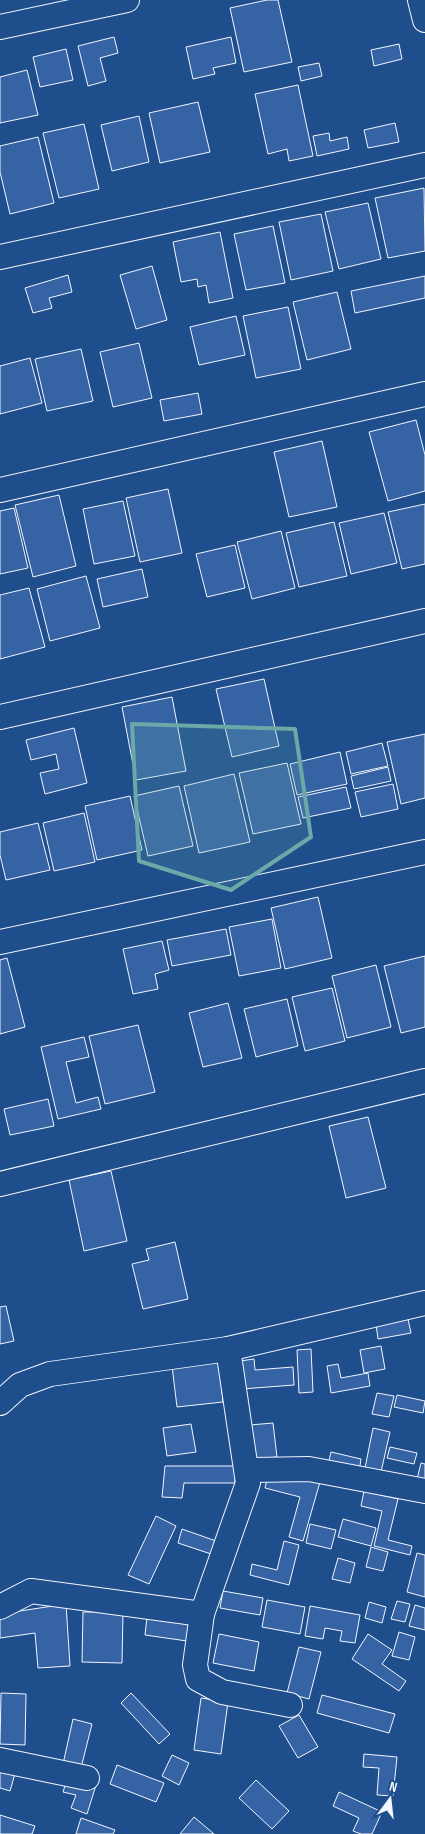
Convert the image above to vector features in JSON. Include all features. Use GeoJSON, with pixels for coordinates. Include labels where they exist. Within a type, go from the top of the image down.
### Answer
{"type":"FeatureCollection","features":[{"type":"Feature","properties":{"kind":"street"},"geometry":{"type":"LineString","coordinates":[[0,27],[127,0]]}},
{"type":"Feature","properties":{"kind":"street"},"geometry":{"type":"LineString","coordinates":[[420,0],[425,20]]}},
{"type":"Feature","properties":{"kind":"street"},"geometry":{"type":"LineString","coordinates":[[0,257],[425,164]]}},
{"type":"Feature","properties":{"kind":"street"},"geometry":{"type":"LineString","coordinates":[[0,490],[425,394]]}},
{"type":"Feature","properties":{"kind":"street"},"geometry":{"type":"LineString","coordinates":[[0,717],[425,621]]}},
{"type":"Feature","properties":{"kind":"street"},"geometry":{"type":"LineString","coordinates":[[0,942],[425,852]]}},
{"type":"Feature","properties":{"kind":"street"},"geometry":{"type":"LineString","coordinates":[[0,1184],[425,1081]]}},
{"type":"Feature","properties":{"kind":"street"},"geometry":{"type":"LineString","coordinates":[[0,1404],[20,1385],[50,1374],[228,1349],[425,1303]]}},
{"type":"Feature","properties":{"kind":"street"},"geometry":{"type":"LineString","coordinates":[[228,1349],[248,1483],[202,1614],[196,1665],[198,1679],[222,1692],[290,1705]]}},
{"type":"Feature","properties":{"kind":"street"},"geometry":{"type":"LineString","coordinates":[[247,1470],[310,1470],[425,1491]]}},
{"type":"Feature","properties":{"kind":"street"},"geometry":{"type":"LineString","coordinates":[[0,1607],[32,1591],[202,1614]]}},
{"type":"Feature","properties":{"kind":"street"},"geometry":{"type":"LineString","coordinates":[[0,1760],[87,1778]]}},
{"type":"Feature","properties":{"kind":"highlighted area"},"geometry":{"type":"Polygon","coordinates":[[[132,724],[295,729],[311,837],[231,890],[139,861],[132,724]]]}},
{"type":"Feature","properties":{"kind":"building"},"geometry":{"type":"Polygon","coordinates":[[[267,0],[278,0],[292,62],[244,72],[230,8],[267,0]]]}},
{"type":"Feature","properties":{"kind":"building"},"geometry":{"type":"Polygon","coordinates":[[[114,37],[118,53],[100,58],[106,81],[88,86],[78,46],[114,37]]]}},
{"type":"Feature","properties":{"kind":"building"},"geometry":{"type":"Polygon","coordinates":[[[231,37],[236,63],[213,68],[215,74],[193,79],[186,47],[231,37]]]}},
{"type":"Feature","properties":{"kind":"building"},"geometry":{"type":"Polygon","coordinates":[[[399,44],[402,59],[374,66],[371,50],[399,44]]]}},
{"type":"Feature","properties":{"kind":"building"},"geometry":{"type":"Polygon","coordinates":[[[66,49],[73,80],[40,87],[33,57],[66,49]]]}},
{"type":"Feature","properties":{"kind":"building"},"geometry":{"type":"Polygon","coordinates":[[[319,63],[322,76],[301,81],[298,67],[319,63]]]}},
{"type":"Feature","properties":{"kind":"building"},"geometry":{"type":"Polygon","coordinates":[[[27,70],[38,115],[0,123],[0,77],[27,70]]]}},
{"type":"Feature","properties":{"kind":"building"},"geometry":{"type":"Polygon","coordinates":[[[298,85],[313,156],[289,161],[287,149],[268,154],[255,94],[298,85]]]}},
{"type":"Feature","properties":{"kind":"building"},"geometry":{"type":"Polygon","coordinates":[[[198,102],[210,152],[160,163],[149,113],[198,102]]]}},
{"type":"Feature","properties":{"kind":"building"},"geometry":{"type":"Polygon","coordinates":[[[139,116],[149,162],[112,171],[101,125],[139,116]]]}},
{"type":"Feature","properties":{"kind":"building"},"geometry":{"type":"Polygon","coordinates":[[[395,123],[399,142],[368,148],[364,130],[395,123]]]}},
{"type":"Feature","properties":{"kind":"building"},"geometry":{"type":"Polygon","coordinates":[[[84,124],[99,189],[59,198],[43,133],[84,124]]]}},
{"type":"Feature","properties":{"kind":"building"},"geometry":{"type":"Polygon","coordinates":[[[329,133],[330,141],[347,137],[349,149],[317,156],[313,136],[329,133]]]}},
{"type":"Feature","properties":{"kind":"building"},"geometry":{"type":"Polygon","coordinates":[[[38,137],[54,203],[10,214],[0,172],[0,146],[38,137]]]}},
{"type":"Feature","properties":{"kind":"building"},"geometry":{"type":"Polygon","coordinates":[[[424,188],[425,251],[388,258],[375,198],[424,188]]]}},
{"type":"Feature","properties":{"kind":"building"},"geometry":{"type":"Polygon","coordinates":[[[368,203],[381,259],[339,269],[325,212],[368,203]]]}},
{"type":"Feature","properties":{"kind":"building"},"geometry":{"type":"Polygon","coordinates":[[[321,214],[333,271],[291,280],[279,222],[321,214]]]}},
{"type":"Feature","properties":{"kind":"building"},"geometry":{"type":"Polygon","coordinates":[[[273,226],[285,283],[246,290],[234,234],[273,226]]]}},
{"type":"Feature","properties":{"kind":"building"},"geometry":{"type":"Polygon","coordinates":[[[220,232],[233,298],[209,303],[206,285],[198,287],[197,279],[181,282],[173,242],[220,232]]]}},
{"type":"Feature","properties":{"kind":"building"},"geometry":{"type":"Polygon","coordinates":[[[152,266],[167,320],[136,329],[120,275],[152,266]]]}},
{"type":"Feature","properties":{"kind":"building"},"geometry":{"type":"Polygon","coordinates":[[[68,275],[72,292],[49,298],[52,308],[33,313],[25,288],[68,275]]]}},
{"type":"Feature","properties":{"kind":"building"},"geometry":{"type":"Polygon","coordinates":[[[425,276],[425,298],[355,313],[351,291],[425,276]]]}},
{"type":"Feature","properties":{"kind":"building"},"geometry":{"type":"Polygon","coordinates":[[[337,292],[351,349],[307,360],[293,302],[337,292]]]}},
{"type":"Feature","properties":{"kind":"building"},"geometry":{"type":"Polygon","coordinates":[[[288,307],[301,369],[256,378],[243,316],[288,307]]]}},
{"type":"Feature","properties":{"kind":"building"},"geometry":{"type":"Polygon","coordinates":[[[236,316],[245,355],[199,365],[190,327],[236,316]]]}},
{"type":"Feature","properties":{"kind":"building"},"geometry":{"type":"Polygon","coordinates":[[[139,343],[152,398],[113,407],[100,352],[139,343]]]}},
{"type":"Feature","properties":{"kind":"building"},"geometry":{"type":"Polygon","coordinates":[[[81,349],[93,401],[47,411],[35,359],[81,349]]]}},
{"type":"Feature","properties":{"kind":"building"},"geometry":{"type":"Polygon","coordinates":[[[30,358],[42,403],[0,414],[0,366],[30,358]]]}},
{"type":"Feature","properties":{"kind":"building"},"geometry":{"type":"Polygon","coordinates":[[[198,393],[202,414],[164,421],[160,400],[198,393]]]}},
{"type":"Feature","properties":{"kind":"building"},"geometry":{"type":"Polygon","coordinates":[[[416,420],[425,455],[425,491],[388,501],[369,432],[416,420]]]}},
{"type":"Feature","properties":{"kind":"building"},"geometry":{"type":"Polygon","coordinates":[[[322,441],[337,507],[289,517],[274,452],[322,441]]]}},
{"type":"Feature","properties":{"kind":"building"},"geometry":{"type":"Polygon","coordinates":[[[168,489],[182,553],[140,562],[126,498],[168,489]]]}},
{"type":"Feature","properties":{"kind":"building"},"geometry":{"type":"Polygon","coordinates":[[[59,495],[76,566],[33,577],[15,505],[59,495]]]}},
{"type":"Feature","properties":{"kind":"building"},"geometry":{"type":"Polygon","coordinates":[[[123,501],[135,556],[94,564],[83,509],[123,501]]]}},
{"type":"Feature","properties":{"kind":"building"},"geometry":{"type":"Polygon","coordinates":[[[425,504],[425,564],[402,569],[388,512],[425,504]]]}},
{"type":"Feature","properties":{"kind":"building"},"geometry":{"type":"Polygon","coordinates":[[[14,508],[28,568],[0,574],[0,511],[14,508]]]}},
{"type":"Feature","properties":{"kind":"building"},"geometry":{"type":"Polygon","coordinates":[[[384,513],[397,563],[351,574],[339,523],[384,513]]]}},
{"type":"Feature","properties":{"kind":"building"},"geometry":{"type":"Polygon","coordinates":[[[334,522],[347,576],[299,587],[286,533],[334,522]]]}},
{"type":"Feature","properties":{"kind":"building"},"geometry":{"type":"Polygon","coordinates":[[[281,531],[295,588],[252,599],[237,542],[281,531]]]}},
{"type":"Feature","properties":{"kind":"building"},"geometry":{"type":"Polygon","coordinates":[[[235,545],[245,588],[207,597],[196,554],[235,545]]]}},
{"type":"Feature","properties":{"kind":"building"},"geometry":{"type":"Polygon","coordinates":[[[142,569],[148,597],[103,607],[97,579],[142,569]]]}},
{"type":"Feature","properties":{"kind":"building"},"geometry":{"type":"Polygon","coordinates":[[[86,576],[100,628],[50,641],[37,589],[86,576]]]}},
{"type":"Feature","properties":{"kind":"building"},"geometry":{"type":"Polygon","coordinates":[[[29,588],[45,647],[0,659],[0,595],[29,588]]]}},
{"type":"Feature","properties":{"kind":"building"},"geometry":{"type":"Polygon","coordinates":[[[264,679],[279,746],[232,757],[216,689],[264,679]]]}},
{"type":"Feature","properties":{"kind":"building"},"geometry":{"type":"Polygon","coordinates":[[[172,697],[186,771],[136,780],[122,707],[172,697]]]}},
{"type":"Feature","properties":{"kind":"building"},"geometry":{"type":"Polygon","coordinates":[[[74,728],[87,783],[45,794],[40,773],[59,769],[56,754],[31,760],[26,740],[74,728]]]}},
{"type":"Feature","properties":{"kind":"building"},"geometry":{"type":"Polygon","coordinates":[[[425,734],[425,798],[401,804],[387,742],[425,734]]]}},
{"type":"Feature","properties":{"kind":"building"},"geometry":{"type":"Polygon","coordinates":[[[382,743],[388,766],[351,774],[346,752],[382,743]]]}},
{"type":"Feature","properties":{"kind":"building"},"geometry":{"type":"Polygon","coordinates":[[[340,752],[347,784],[297,795],[290,764],[340,752]]]}},
{"type":"Feature","properties":{"kind":"building"},"geometry":{"type":"Polygon","coordinates":[[[287,763],[301,824],[253,834],[239,773],[287,763]]]}},
{"type":"Feature","properties":{"kind":"building"},"geometry":{"type":"Polygon","coordinates":[[[388,767],[391,781],[354,789],[351,776],[388,767]]]}},
{"type":"Feature","properties":{"kind":"building"},"geometry":{"type":"Polygon","coordinates":[[[234,774],[250,842],[199,853],[184,786],[234,774]]]}},
{"type":"Feature","properties":{"kind":"building"},"geometry":{"type":"Polygon","coordinates":[[[393,784],[398,809],[361,817],[355,792],[393,784]]]}},
{"type":"Feature","properties":{"kind":"building"},"geometry":{"type":"Polygon","coordinates":[[[179,786],[193,846],[148,856],[134,796],[179,786]]]}},
{"type":"Feature","properties":{"kind":"building"},"geometry":{"type":"Polygon","coordinates":[[[346,787],[351,808],[303,818],[298,797],[346,787]]]}},
{"type":"Feature","properties":{"kind":"building"},"geometry":{"type":"Polygon","coordinates":[[[130,796],[142,850],[97,860],[85,806],[130,796]]]}},
{"type":"Feature","properties":{"kind":"building"},"geometry":{"type":"Polygon","coordinates":[[[84,813],[95,862],[54,871],[43,823],[84,813]]]}},
{"type":"Feature","properties":{"kind":"building"},"geometry":{"type":"Polygon","coordinates":[[[38,823],[50,870],[6,880],[0,855],[0,832],[38,823]]]}},
{"type":"Feature","properties":{"kind":"building"},"geometry":{"type":"Polygon","coordinates":[[[318,897],[332,958],[285,969],[271,908],[318,897]]]}},
{"type":"Feature","properties":{"kind":"building"},"geometry":{"type":"Polygon","coordinates":[[[272,919],[281,968],[239,976],[229,927],[272,919]]]}},
{"type":"Feature","properties":{"kind":"building"},"geometry":{"type":"Polygon","coordinates":[[[226,929],[231,955],[172,966],[167,940],[226,929]]]}},
{"type":"Feature","properties":{"kind":"building"},"geometry":{"type":"Polygon","coordinates":[[[162,941],[169,970],[155,974],[158,989],[133,994],[123,949],[162,941]]]}},
{"type":"Feature","properties":{"kind":"building"},"geometry":{"type":"Polygon","coordinates":[[[425,956],[425,1027],[401,1033],[384,966],[425,956]]]}},
{"type":"Feature","properties":{"kind":"building"},"geometry":{"type":"Polygon","coordinates":[[[7,958],[25,1027],[0,1034],[0,960],[7,958]]]}},
{"type":"Feature","properties":{"kind":"building"},"geometry":{"type":"Polygon","coordinates":[[[376,965],[391,1027],[347,1038],[332,976],[376,965]]]}},
{"type":"Feature","properties":{"kind":"building"},"geometry":{"type":"Polygon","coordinates":[[[332,988],[345,1041],[305,1051],[292,997],[332,988]]]}},
{"type":"Feature","properties":{"kind":"building"},"geometry":{"type":"Polygon","coordinates":[[[287,999],[298,1046],[256,1057],[244,1009],[287,999]]]}},
{"type":"Feature","properties":{"kind":"building"},"geometry":{"type":"Polygon","coordinates":[[[228,1003],[242,1058],[203,1067],[189,1013],[228,1003]]]}},
{"type":"Feature","properties":{"kind":"building"},"geometry":{"type":"Polygon","coordinates":[[[138,1025],[155,1092],[105,1104],[89,1036],[138,1025]]]}},
{"type":"Feature","properties":{"kind":"building"},"geometry":{"type":"Polygon","coordinates":[[[84,1037],[89,1057],[66,1062],[76,1103],[98,1097],[101,1109],[58,1119],[41,1047],[84,1037]]]}},
{"type":"Feature","properties":{"kind":"building"},"geometry":{"type":"Polygon","coordinates":[[[48,1099],[54,1126],[10,1135],[4,1109],[48,1099]]]}},
{"type":"Feature","properties":{"kind":"building"},"geometry":{"type":"Polygon","coordinates":[[[368,1117],[386,1188],[346,1198],[329,1126],[368,1117]]]}},
{"type":"Feature","properties":{"kind":"building"},"geometry":{"type":"Polygon","coordinates":[[[111,1171],[127,1241],[84,1251],[69,1180],[111,1171]]]}},
{"type":"Feature","properties":{"kind":"building"},"geometry":{"type":"Polygon","coordinates":[[[175,1242],[188,1299],[143,1309],[132,1264],[149,1260],[146,1249],[175,1242]]]}},
{"type":"Feature","properties":{"kind":"building"},"geometry":{"type":"Polygon","coordinates":[[[6,1306],[14,1341],[0,1344],[0,1307],[6,1306]]]}},
{"type":"Feature","properties":{"kind":"building"},"geometry":{"type":"Polygon","coordinates":[[[408,1319],[411,1333],[378,1339],[376,1324],[408,1319]]]}},
{"type":"Feature","properties":{"kind":"building"},"geometry":{"type":"Polygon","coordinates":[[[381,1346],[385,1369],[364,1373],[360,1350],[381,1346]]]}},
{"type":"Feature","properties":{"kind":"building"},"geometry":{"type":"Polygon","coordinates":[[[311,1349],[313,1392],[299,1393],[297,1350],[311,1349]]]}},
{"type":"Feature","properties":{"kind":"building"},"geometry":{"type":"Polygon","coordinates":[[[254,1359],[255,1370],[293,1367],[294,1385],[242,1389],[240,1361],[254,1359]]]}},
{"type":"Feature","properties":{"kind":"building"},"geometry":{"type":"Polygon","coordinates":[[[219,1360],[223,1402],[177,1407],[172,1366],[219,1360]]]}},
{"type":"Feature","properties":{"kind":"building"},"geometry":{"type":"Polygon","coordinates":[[[338,1364],[341,1378],[368,1373],[370,1386],[331,1393],[327,1366],[338,1364]]]}},
{"type":"Feature","properties":{"kind":"building"},"geometry":{"type":"Polygon","coordinates":[[[377,1393],[394,1396],[389,1417],[372,1414],[377,1393]]]}},
{"type":"Feature","properties":{"kind":"building"},"geometry":{"type":"Polygon","coordinates":[[[397,1395],[425,1401],[423,1413],[394,1407],[397,1395]]]}},
{"type":"Feature","properties":{"kind":"building"},"geometry":{"type":"Polygon","coordinates":[[[273,1423],[277,1457],[253,1459],[250,1425],[273,1423]]]}},
{"type":"Feature","properties":{"kind":"building"},"geometry":{"type":"Polygon","coordinates":[[[191,1424],[196,1452],[167,1456],[163,1428],[191,1424]]]}},
{"type":"Feature","properties":{"kind":"building"},"geometry":{"type":"Polygon","coordinates":[[[373,1428],[390,1432],[381,1472],[365,1468],[373,1428]]]}},
{"type":"Feature","properties":{"kind":"building"},"geometry":{"type":"Polygon","coordinates":[[[390,1447],[417,1453],[414,1464],[387,1458],[390,1447]]]}},
{"type":"Feature","properties":{"kind":"building"},"geometry":{"type":"Polygon","coordinates":[[[331,1452],[361,1459],[359,1472],[328,1465],[331,1452]]]}},
{"type":"Feature","properties":{"kind":"building"},"geometry":{"type":"Polygon","coordinates":[[[421,1463],[425,1464],[425,1481],[417,1479],[421,1463]]]}},
{"type":"Feature","properties":{"kind":"building"},"geometry":{"type":"Polygon","coordinates":[[[165,1466],[235,1466],[235,1483],[184,1483],[182,1498],[162,1497],[165,1466]]]}},
{"type":"Feature","properties":{"kind":"building"},"geometry":{"type":"Polygon","coordinates":[[[268,1475],[320,1482],[303,1541],[289,1537],[300,1497],[265,1488],[268,1475]]]}},
{"type":"Feature","properties":{"kind":"building"},"geometry":{"type":"Polygon","coordinates":[[[364,1491],[398,1499],[388,1540],[412,1546],[410,1555],[374,1546],[382,1511],[361,1506],[364,1491]]]}},
{"type":"Feature","properties":{"kind":"building"},"geometry":{"type":"Polygon","coordinates":[[[156,1516],[176,1526],[149,1584],[128,1575],[156,1516]]]}},
{"type":"Feature","properties":{"kind":"building"},"geometry":{"type":"Polygon","coordinates":[[[343,1519],[376,1528],[371,1546],[338,1537],[343,1519]]]}},
{"type":"Feature","properties":{"kind":"building"},"geometry":{"type":"Polygon","coordinates":[[[310,1524],[336,1530],[331,1549],[306,1543],[310,1524]]]}},
{"type":"Feature","properties":{"kind":"building"},"geometry":{"type":"Polygon","coordinates":[[[182,1529],[216,1541],[211,1554],[178,1543],[182,1529]]]}},
{"type":"Feature","properties":{"kind":"building"},"geometry":{"type":"Polygon","coordinates":[[[284,1541],[299,1545],[289,1585],[250,1575],[252,1564],[277,1570],[284,1541]]]}},
{"type":"Feature","properties":{"kind":"building"},"geometry":{"type":"Polygon","coordinates":[[[371,1547],[388,1552],[383,1571],[366,1567],[371,1547]]]}},
{"type":"Feature","properties":{"kind":"building"},"geometry":{"type":"Polygon","coordinates":[[[417,1553],[425,1555],[425,1597],[407,1592],[417,1553]]]}},
{"type":"Feature","properties":{"kind":"building"},"geometry":{"type":"Polygon","coordinates":[[[338,1558],[355,1563],[350,1583],[332,1579],[338,1558]]]}},
{"type":"Feature","properties":{"kind":"building"},"geometry":{"type":"Polygon","coordinates":[[[223,1591],[263,1598],[260,1615],[220,1608],[223,1591]]]}},
{"type":"Feature","properties":{"kind":"building"},"geometry":{"type":"Polygon","coordinates":[[[267,1600],[305,1607],[300,1634],[262,1627],[267,1600]]]}},
{"type":"Feature","properties":{"kind":"building"},"geometry":{"type":"Polygon","coordinates":[[[397,1601],[410,1604],[405,1622],[391,1619],[397,1601]]]}},
{"type":"Feature","properties":{"kind":"building"},"geometry":{"type":"Polygon","coordinates":[[[369,1602],[386,1607],[382,1623],[365,1618],[369,1602]]]}},
{"type":"Feature","properties":{"kind":"building"},"geometry":{"type":"Polygon","coordinates":[[[66,1604],[70,1666],[38,1668],[35,1633],[0,1638],[0,1614],[66,1604]]]}},
{"type":"Feature","properties":{"kind":"building"},"geometry":{"type":"Polygon","coordinates":[[[415,1605],[425,1608],[425,1630],[409,1626],[415,1605]]]}},
{"type":"Feature","properties":{"kind":"building"},"geometry":{"type":"Polygon","coordinates":[[[310,1606],[360,1615],[355,1643],[340,1641],[342,1631],[325,1628],[323,1639],[305,1636],[310,1606]]]}},
{"type":"Feature","properties":{"kind":"building"},"geometry":{"type":"Polygon","coordinates":[[[83,1612],[123,1612],[122,1663],[82,1662],[83,1612]]]}},
{"type":"Feature","properties":{"kind":"building"},"geometry":{"type":"Polygon","coordinates":[[[147,1617],[190,1622],[187,1641],[145,1635],[147,1617]]]}},
{"type":"Feature","properties":{"kind":"building"},"geometry":{"type":"Polygon","coordinates":[[[399,1632],[415,1637],[409,1660],[392,1656],[399,1632]]]}},
{"type":"Feature","properties":{"kind":"building"},"geometry":{"type":"Polygon","coordinates":[[[219,1634],[259,1642],[254,1671],[213,1663],[219,1634]]]}},
{"type":"Feature","properties":{"kind":"building"},"geometry":{"type":"Polygon","coordinates":[[[368,1634],[392,1650],[382,1664],[406,1681],[399,1691],[352,1659],[368,1634]]]}},
{"type":"Feature","properties":{"kind":"building"},"geometry":{"type":"Polygon","coordinates":[[[299,1647],[321,1652],[309,1699],[287,1693],[299,1647]]]}},
{"type":"Feature","properties":{"kind":"building"},"geometry":{"type":"Polygon","coordinates":[[[1,1693],[26,1694],[25,1745],[0,1744],[1,1693]]]}},
{"type":"Feature","properties":{"kind":"building"},"geometry":{"type":"Polygon","coordinates":[[[131,1693],[170,1734],[159,1744],[121,1703],[131,1693]]]}},
{"type":"Feature","properties":{"kind":"building"},"geometry":{"type":"Polygon","coordinates":[[[322,1695],[395,1714],[389,1733],[317,1713],[322,1695]]]}},
{"type":"Feature","properties":{"kind":"building"},"geometry":{"type":"Polygon","coordinates":[[[201,1698],[228,1702],[221,1754],[194,1750],[201,1698]]]}},
{"type":"Feature","properties":{"kind":"building"},"geometry":{"type":"Polygon","coordinates":[[[299,1715],[318,1747],[298,1758],[279,1726],[299,1715]]]}},
{"type":"Feature","properties":{"kind":"building"},"geometry":{"type":"Polygon","coordinates":[[[73,1719],[92,1724],[81,1768],[63,1764],[73,1719]]]}},
{"type":"Feature","properties":{"kind":"building"},"geometry":{"type":"Polygon","coordinates":[[[364,1754],[397,1757],[393,1796],[377,1795],[379,1768],[363,1767],[364,1754]]]}},
{"type":"Feature","properties":{"kind":"building"},"geometry":{"type":"Polygon","coordinates":[[[172,1755],[189,1763],[179,1785],[162,1776],[172,1755]]]}},
{"type":"Feature","properties":{"kind":"building"},"geometry":{"type":"Polygon","coordinates":[[[117,1765],[164,1783],[156,1802],[110,1784],[117,1765]]]}},
{"type":"Feature","properties":{"kind":"building"},"geometry":{"type":"Polygon","coordinates":[[[0,1766],[16,1770],[10,1791],[0,1788],[0,1766]]]}},
{"type":"Feature","properties":{"kind":"building"},"geometry":{"type":"Polygon","coordinates":[[[68,1776],[96,1785],[87,1814],[71,1808],[76,1795],[63,1792],[68,1776]]]}},
{"type":"Feature","properties":{"kind":"building"},"geometry":{"type":"Polygon","coordinates":[[[256,1780],[289,1811],[272,1829],[239,1798],[256,1780]]]}},
{"type":"Feature","properties":{"kind":"building"},"geometry":{"type":"Polygon","coordinates":[[[339,1792],[382,1812],[372,1834],[361,1834],[353,1831],[359,1818],[333,1806],[339,1792]]]}},
{"type":"Feature","properties":{"kind":"building"},"geometry":{"type":"Polygon","coordinates":[[[0,1815],[35,1826],[32,1834],[0,1834],[0,1815]]]}},
{"type":"Feature","properties":{"kind":"building"},"geometry":{"type":"Polygon","coordinates":[[[194,1817],[214,1834],[180,1834],[194,1817]]]}},
{"type":"Feature","properties":{"kind":"building"},"geometry":{"type":"Polygon","coordinates":[[[81,1818],[115,1830],[113,1834],[76,1834],[81,1818]]]}}]}
